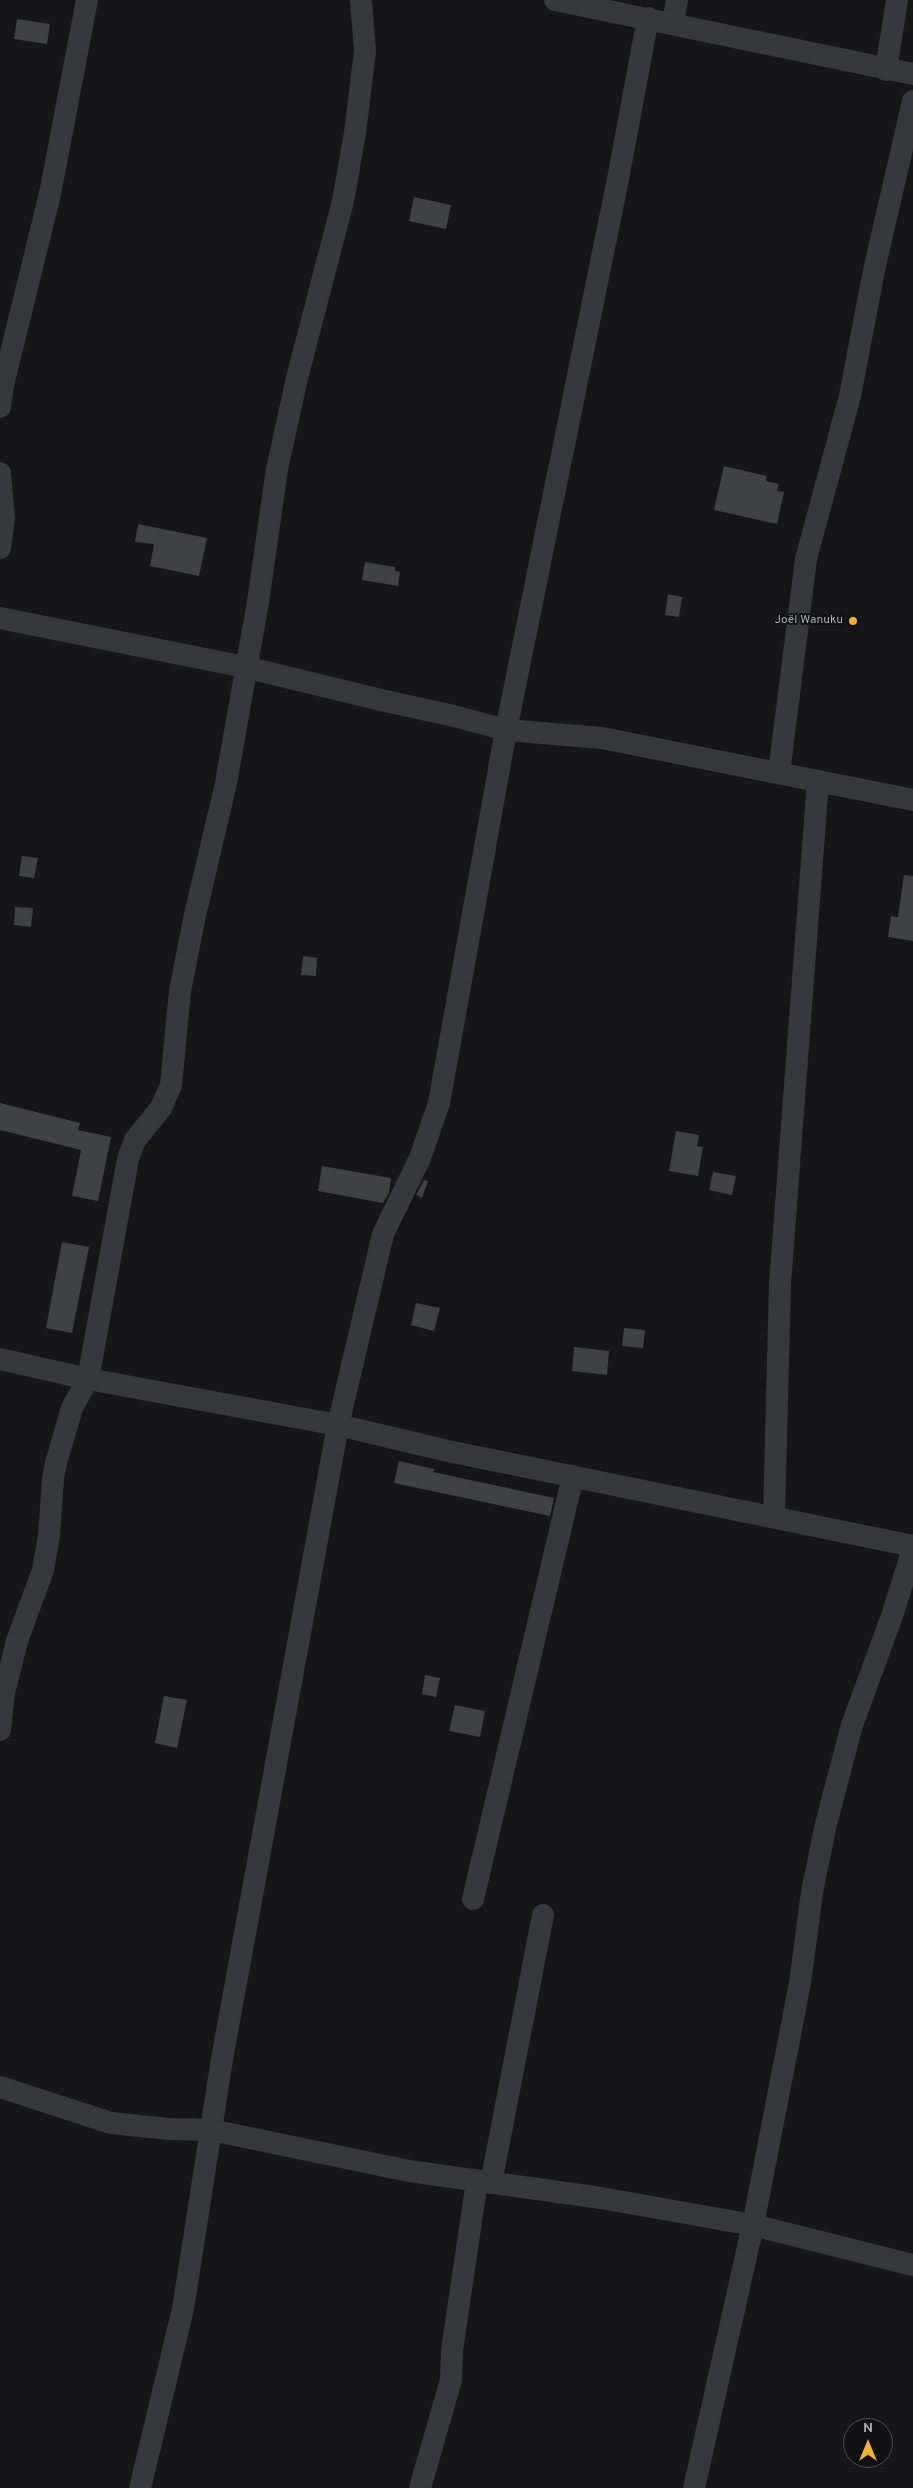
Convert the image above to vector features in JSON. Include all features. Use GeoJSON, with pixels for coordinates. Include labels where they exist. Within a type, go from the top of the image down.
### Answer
{"type":"FeatureCollection","features":[{"type":"Feature","properties":{"kind":"street"},"geometry":{"type":"LineString","coordinates":[[0,407],[3,385],[50,194],[86,0]]}},
{"type":"Feature","properties":{"kind":"street"},"geometry":{"type":"LineString","coordinates":[[0,1730],[4,1693],[17,1641],[43,1570],[49,1536],[53,1479],[56,1464],[72,1408],[88,1379],[128,1159],[135,1140],[161,1108],[171,1085],[180,991],[194,915],[226,782],[258,602],[270,508],[284,433],[296,378],[341,210],[355,133],[365,51],[361,0]]}},
{"type":"Feature","properties":{"kind":"street"},"geometry":{"type":"LineString","coordinates":[[555,0],[674,23],[886,70],[913,74]]}},
{"type":"Feature","properties":{"kind":"street"},"geometry":{"type":"LineString","coordinates":[[674,23],[678,0]]}},
{"type":"Feature","properties":{"kind":"street"},"geometry":{"type":"LineString","coordinates":[[886,70],[897,0]]}},
{"type":"Feature","properties":{"kind":"street"},"geometry":{"type":"LineString","coordinates":[[140,2488],[183,2309],[222,2059],[338,1425],[383,1234],[420,1158],[439,1103],[506,730],[616,189],[648,18]]}},
{"type":"Feature","properties":{"kind":"street"},"geometry":{"type":"LineString","coordinates":[[779,773],[806,559],[850,396],[874,270],[913,101]]}},
{"type":"Feature","properties":{"kind":"street"},"geometry":{"type":"LineString","coordinates":[[0,473],[4,518],[0,548]]}},
{"type":"Feature","properties":{"kind":"street"},"geometry":{"type":"LineString","coordinates":[[0,618],[245,667],[506,730],[602,738],[913,800]]}},
{"type":"Feature","properties":{"kind":"street"},"geometry":{"type":"LineString","coordinates":[[774,1516],[780,1284],[818,781]]}},
{"type":"Feature","properties":{"kind":"street"},"geometry":{"type":"LineString","coordinates":[[0,1359],[88,1379],[338,1425],[448,1451],[774,1516],[913,1547],[892,1616],[852,1725],[831,1800],[812,1892],[800,1983],[753,2225],[694,2488]]}},
{"type":"Feature","properties":{"kind":"street"},"geometry":{"type":"LineString","coordinates":[[474,1899],[573,1476]]}},
{"type":"Feature","properties":{"kind":"street"},"geometry":{"type":"LineString","coordinates":[[420,2488],[451,2380],[452,2350],[484,2182],[543,1915]]}},
{"type":"Feature","properties":{"kind":"street"},"geometry":{"type":"LineString","coordinates":[[0,2086],[112,2122],[169,2129],[211,2130],[409,2171],[601,2198],[753,2225],[913,2265]]}},
{"type":"Feature","properties":{"kind":"building"},"geometry":{"type":"Polygon","coordinates":[[[17,19],[50,24],[47,44],[14,39],[17,19]]]}},
{"type":"Feature","properties":{"kind":"building"},"geometry":{"type":"Polygon","coordinates":[[[414,197],[451,205],[446,229],[409,221],[414,197]]]}},
{"type":"Feature","properties":{"kind":"building"},"geometry":{"type":"Polygon","coordinates":[[[724,466],[767,476],[766,481],[779,484],[777,491],[784,492],[777,524],[714,510],[724,466]]]}},
{"type":"Feature","properties":{"kind":"building"},"geometry":{"type":"Polygon","coordinates":[[[138,524],[207,538],[199,576],[150,566],[154,544],[135,542],[138,524]]]}},
{"type":"Feature","properties":{"kind":"building"},"geometry":{"type":"Polygon","coordinates":[[[365,562],[395,567],[395,571],[400,572],[398,586],[362,580],[365,562]]]}},
{"type":"Feature","properties":{"kind":"building"},"geometry":{"type":"Polygon","coordinates":[[[668,594],[682,597],[679,617],[665,615],[668,594]]]}},
{"type":"Feature","properties":{"kind":"building"},"geometry":{"type":"Polygon","coordinates":[[[22,856],[38,858],[34,878],[19,876],[22,856]]]}},
{"type":"Feature","properties":{"kind":"building"},"geometry":{"type":"Polygon","coordinates":[[[904,875],[913,876],[913,941],[888,937],[891,916],[898,917],[904,875]]]}},
{"type":"Feature","properties":{"kind":"building"},"geometry":{"type":"Polygon","coordinates":[[[15,907],[33,908],[31,927],[14,925],[15,907]]]}},
{"type":"Feature","properties":{"kind":"building"},"geometry":{"type":"Polygon","coordinates":[[[303,956],[317,958],[316,976],[301,975],[303,956]]]}},
{"type":"Feature","properties":{"kind":"building"},"geometry":{"type":"Polygon","coordinates":[[[0,1103],[80,1123],[78,1130],[111,1137],[98,1201],[72,1196],[81,1150],[0,1130],[0,1103]]]}},
{"type":"Feature","properties":{"kind":"building"},"geometry":{"type":"Polygon","coordinates":[[[676,1131],[699,1135],[697,1146],[703,1147],[698,1176],[669,1171],[676,1131]]]}},
{"type":"Feature","properties":{"kind":"building"},"geometry":{"type":"Polygon","coordinates":[[[322,1166],[391,1178],[389,1193],[383,1203],[318,1191],[322,1166]]]}},
{"type":"Feature","properties":{"kind":"building"},"geometry":{"type":"Polygon","coordinates":[[[713,1172],[736,1176],[732,1195],[709,1190],[713,1172]]]}},
{"type":"Feature","properties":{"kind":"building"},"geometry":{"type":"Polygon","coordinates":[[[424,1180],[428,1181],[422,1198],[416,1195],[424,1180]]]}},
{"type":"Feature","properties":{"kind":"building"},"geometry":{"type":"Polygon","coordinates":[[[62,1242],[89,1247],[72,1333],[46,1328],[62,1242]]]}},
{"type":"Feature","properties":{"kind":"building"},"geometry":{"type":"Polygon","coordinates":[[[416,1303],[440,1308],[434,1331],[411,1325],[416,1303]]]}},
{"type":"Feature","properties":{"kind":"building"},"geometry":{"type":"Polygon","coordinates":[[[624,1328],[645,1330],[643,1348],[622,1346],[624,1328]]]}},
{"type":"Feature","properties":{"kind":"building"},"geometry":{"type":"Polygon","coordinates":[[[574,1347],[609,1351],[607,1375],[572,1371],[574,1347]]]}},
{"type":"Feature","properties":{"kind":"building"},"geometry":{"type":"Polygon","coordinates":[[[399,1461],[434,1469],[433,1472],[554,1498],[550,1516],[394,1483],[399,1461]]]}},
{"type":"Feature","properties":{"kind":"building"},"geometry":{"type":"Polygon","coordinates":[[[425,1675],[440,1678],[436,1697],[422,1694],[425,1675]]]}},
{"type":"Feature","properties":{"kind":"building"},"geometry":{"type":"Polygon","coordinates":[[[164,1696],[187,1700],[177,1748],[155,1743],[164,1696]]]}},
{"type":"Feature","properties":{"kind":"building"},"geometry":{"type":"Polygon","coordinates":[[[455,1705],[485,1711],[480,1737],[449,1731],[455,1705]]]}},
{"type":"Feature","properties":{"kind":"place","name":"Joël Wanuku"},"geometry":{"type":"Point","coordinates":[853,621]}}]}
